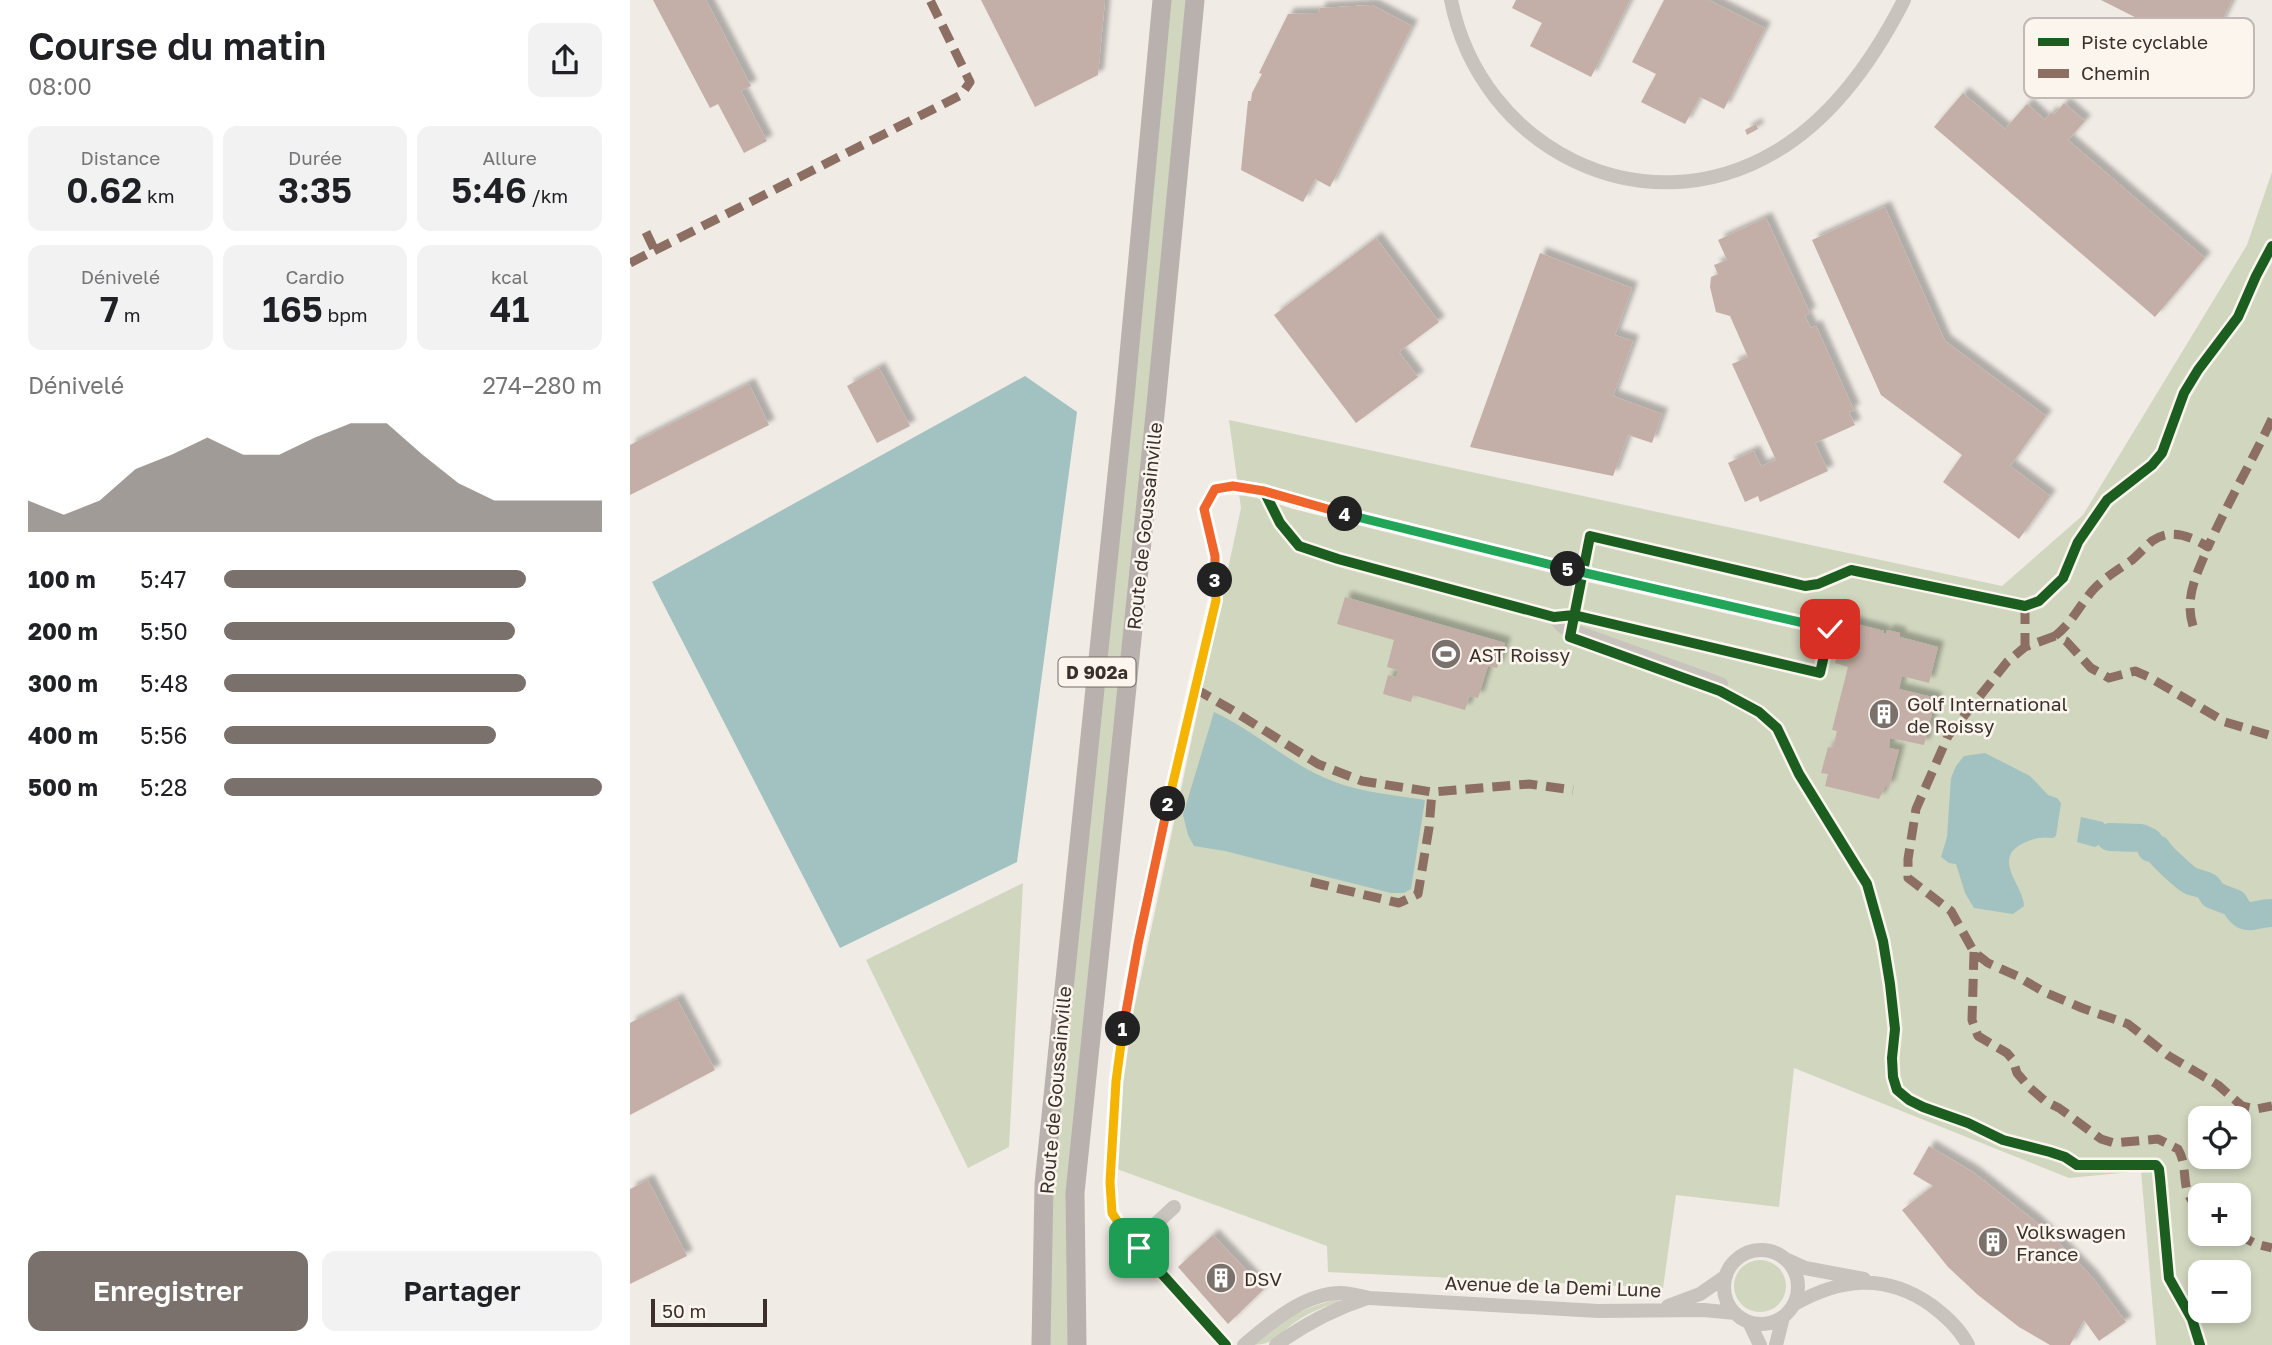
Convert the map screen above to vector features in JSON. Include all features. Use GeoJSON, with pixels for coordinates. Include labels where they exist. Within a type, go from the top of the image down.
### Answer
{"type":"FeatureCollection","features":[{"type":"Feature","properties":{"kind":"main road","name":"Route de Goussainville"},"geometry":{"type":"LineString","coordinates":[[1041,1345],[1044,1184],[1163,0]]}},
{"type":"Feature","properties":{"kind":"main road","name":"Route de Goussainville"},"geometry":{"type":"LineString","coordinates":[[1080,1341],[1075,1193],[1159,382],[1195,0]]}},
{"type":"Feature","properties":{"kind":"street"},"geometry":{"type":"LineString","coordinates":[[1451,0],[1456,28],[1479,77],[1507,114],[1527,132],[1554,151],[1603,173],[1653,181],[1692,180],[1736,170],[1774,153],[1790,142],[1815,123],[1850,85],[1883,40],[1904,0]]}},
{"type":"Feature","properties":{"kind":"street"},"geometry":{"type":"LineString","coordinates":[[1226,1345],[1135,1243],[1112,1213],[1110,1182],[1116,1081],[1128,993],[1194,688],[1216,600],[1215,556],[1204,509],[1215,489],[1233,486],[1264,491],[1296,502],[1583,573],[1830,629],[1820,673],[1574,615],[1554,617],[1338,559],[1300,546],[1280,523],[1264,491]]}},
{"type":"Feature","properties":{"kind":"street"},"geometry":{"type":"LineString","coordinates":[[1554,617],[1563,627],[1721,684]]}},
{"type":"Feature","properties":{"kind":"street"},"geometry":{"type":"LineString","coordinates":[[1135,1243],[1174,1207]]}},
{"type":"Feature","properties":{"kind":"street"},"geometry":{"type":"LineString","coordinates":[[1785,1259],[1793,1269],[1797,1293],[1793,1305],[1783,1317],[1761,1324],[1749,1322],[1735,1313],[1725,1296],[1726,1276],[1731,1265],[1740,1256],[1763,1250],[1775,1253],[1805,1268],[1882,1283],[1918,1296],[1945,1315],[1968,1345]]}},
{"type":"Feature","properties":{"kind":"street"},"geometry":{"type":"LineString","coordinates":[[1656,1310],[1700,1294],[1726,1276]]}},
{"type":"Feature","properties":{"kind":"street"},"geometry":{"type":"LineString","coordinates":[[1793,1305],[1826,1288],[1882,1283]]}},
{"type":"Feature","properties":{"kind":"street","name":"Avenue de la Demi Lune"},"geometry":{"type":"LineString","coordinates":[[1244,1345],[1273,1320],[1320,1297],[1341,1293],[1369,1298],[1598,1311],[1704,1310],[1735,1313]]}},
{"type":"Feature","properties":{"kind":"street","name":"Avenue de la Demi Lune"},"geometry":{"type":"LineString","coordinates":[[1276,1345],[1303,1326],[1335,1309],[1369,1298]]}},
{"type":"Feature","properties":{"kind":"street"},"geometry":{"type":"LineString","coordinates":[[1776,1345],[1783,1317]]}},
{"type":"Feature","properties":{"kind":"street"},"geometry":{"type":"LineString","coordinates":[[1749,1322],[1760,1345]]}},
{"type":"Feature","properties":{"kind":"green space"},"geometry":{"type":"Polygon","coordinates":[[[1169,0],[1188,0],[1068,1212],[1072,1345],[1048,1345],[1051,1210],[1169,0]]]}},
{"type":"Feature","properties":{"kind":"green space"},"geometry":{"type":"Polygon","coordinates":[[[2272,172],[2272,1345],[2156,1345],[2141,1171],[2069,1178],[1794,1068],[1779,1207],[1676,1195],[1663,1288],[1328,1272],[1327,1246],[1117,1169],[1125,1052],[1241,508],[1229,420],[2002,586],[2083,515],[2247,245],[2272,172]]]}},
{"type":"Feature","properties":{"kind":"green space"},"geometry":{"type":"Polygon","coordinates":[[[1023,883],[1009,1147],[968,1168],[866,960],[1023,883]]]}},
{"type":"Feature","properties":{"kind":"green space"},"geometry":{"type":"Polygon","coordinates":[[[1760,1260],[1770,1262],[1778,1268],[1784,1276],[1784,1296],[1778,1304],[1770,1310],[1760,1312],[1750,1310],[1742,1304],[1736,1296],[1734,1286],[1736,1276],[1742,1268],[1750,1262],[1760,1260]]]}},
{"type":"Feature","properties":{"kind":"green space"},"geometry":{"type":"Polygon","coordinates":[[[1339,1299],[1338,1302],[1302,1318],[1267,1343],[1253,1345],[1293,1316],[1314,1306],[1339,1299]]]}},
{"type":"Feature","properties":{"kind":"water"},"geometry":{"type":"Polygon","coordinates":[[[1025,376],[1077,412],[1017,862],[840,948],[652,582],[1025,376]]]}},
{"type":"Feature","properties":{"kind":"water"},"geometry":{"type":"Polygon","coordinates":[[[1214,712],[1304,767],[1335,782],[1369,791],[1425,800],[1411,889],[1404,893],[1391,893],[1225,851],[1194,846],[1183,815],[1214,712]]]}},
{"type":"Feature","properties":{"kind":"water"},"geometry":{"type":"Polygon","coordinates":[[[1985,753],[2030,776],[2048,795],[2057,798],[2061,803],[2056,836],[2036,838],[2012,851],[2009,866],[2024,906],[2013,914],[1974,908],[1965,893],[1956,864],[1941,857],[1947,837],[1951,778],[1956,766],[1964,756],[1985,753]]]}},
{"type":"Feature","properties":{"kind":"water"},"geometry":{"type":"Polygon","coordinates":[[[2081,817],[2103,822],[2110,835],[2109,839],[2095,847],[2077,842],[2081,817]]]}},
{"type":"Feature","properties":{"kind":"building"},"geometry":{"type":"Polygon","coordinates":[[[653,0],[706,0],[751,86],[741,91],[767,141],[744,153],[718,104],[710,108],[653,0]]]}},
{"type":"Feature","properties":{"kind":"building"},"geometry":{"type":"Polygon","coordinates":[[[981,0],[1105,0],[1098,75],[1035,107],[981,0]]]}},
{"type":"Feature","properties":{"kind":"building"},"geometry":{"type":"Polygon","coordinates":[[[1516,0],[1630,0],[1591,77],[1530,46],[1542,23],[1512,8],[1516,0]]]}},
{"type":"Feature","properties":{"kind":"building"},"geometry":{"type":"Polygon","coordinates":[[[1664,0],[1709,0],[1765,28],[1724,109],[1700,97],[1685,124],[1641,102],[1656,74],[1632,62],[1664,0]]]}},
{"type":"Feature","properties":{"kind":"building"},"geometry":{"type":"Polygon","coordinates":[[[2101,0],[2232,0],[2223,18],[2137,18],[2101,0]]]}},
{"type":"Feature","properties":{"kind":"building"},"geometry":{"type":"Polygon","coordinates":[[[1372,5],[1412,26],[1330,187],[1315,179],[1303,202],[1241,170],[1248,101],[1251,101],[1262,74],[1259,73],[1288,14],[1318,13],[1320,8],[1372,5]]]}},
{"type":"Feature","properties":{"kind":"building"},"geometry":{"type":"Polygon","coordinates":[[[1963,93],[2005,129],[2027,104],[2045,120],[2051,112],[2054,115],[2064,103],[2085,121],[2068,140],[2205,258],[2155,317],[1934,127],[1963,93]]]}},
{"type":"Feature","properties":{"kind":"building"},"geometry":{"type":"Polygon","coordinates":[[[1756,124],[1758,129],[1747,135],[1745,130],[1756,124]]]}},
{"type":"Feature","properties":{"kind":"building"},"geometry":{"type":"Polygon","coordinates":[[[1885,207],[1945,341],[2046,416],[2010,466],[2050,496],[2019,539],[1943,482],[1962,455],[1881,395],[1812,240],[1885,207]]]}},
{"type":"Feature","properties":{"kind":"building"},"geometry":{"type":"Polygon","coordinates":[[[1766,218],[1810,313],[1805,316],[1811,328],[1816,326],[1854,410],[1849,412],[1855,425],[1815,443],[1828,471],[1760,502],[1758,496],[1745,502],[1728,463],[1754,451],[1761,466],[1776,460],[1732,364],[1748,357],[1730,316],[1716,312],[1710,287],[1711,277],[1718,274],[1714,265],[1727,260],[1718,240],[1766,218]]]}},
{"type":"Feature","properties":{"kind":"building"},"geometry":{"type":"Polygon","coordinates":[[[1376,238],[1439,322],[1399,352],[1418,377],[1356,423],[1274,315],[1376,238]]]}},
{"type":"Feature","properties":{"kind":"building"},"geometry":{"type":"Polygon","coordinates":[[[1540,253],[1632,288],[1615,335],[1633,341],[1613,396],[1662,414],[1652,443],[1628,435],[1613,476],[1470,447],[1540,253]]]}},
{"type":"Feature","properties":{"kind":"building"},"geometry":{"type":"Polygon","coordinates":[[[879,368],[910,426],[877,443],[847,386],[879,368]]]}},
{"type":"Feature","properties":{"kind":"building"},"geometry":{"type":"Polygon","coordinates":[[[749,384],[769,425],[630,495],[630,445],[749,384]]]}},
{"type":"Feature","properties":{"kind":"building","name":"AST Roissy"},"geometry":{"type":"Polygon","coordinates":[[[1345,597],[1505,643],[1497,668],[1488,666],[1478,698],[1470,696],[1465,710],[1413,695],[1411,702],[1383,694],[1388,675],[1396,677],[1398,670],[1387,667],[1394,640],[1337,624],[1345,597]]]}},
{"type":"Feature","properties":{"kind":"building","name":"Golf International de Roissy"},"geometry":{"type":"Polygon","coordinates":[[[1845,621],[1884,631],[1886,634],[1887,630],[1900,633],[1900,637],[1938,647],[1929,683],[1902,676],[1899,689],[1936,698],[1924,745],[1890,738],[1889,748],[1899,750],[1889,787],[1885,787],[1879,799],[1825,786],[1828,774],[1821,773],[1828,747],[1833,748],[1837,731],[1832,730],[1848,667],[1835,663],[1845,621]]]}},
{"type":"Feature","properties":{"kind":"building"},"geometry":{"type":"Polygon","coordinates":[[[677,999],[715,1070],[630,1115],[630,1023],[677,999]]]}},
{"type":"Feature","properties":{"kind":"building","name":"Volkswagen France"},"geometry":{"type":"Polygon","coordinates":[[[1929,1146],[1973,1172],[2035,1221],[2092,1277],[2126,1322],[2099,1341],[2084,1320],[2070,1345],[2050,1345],[2019,1327],[1978,1295],[1948,1267],[1902,1210],[1933,1186],[1913,1174],[1929,1146]]]}},
{"type":"Feature","properties":{"kind":"building"},"geometry":{"type":"Polygon","coordinates":[[[648,1180],[687,1256],[630,1284],[630,1189],[648,1180]]]}},
{"type":"Feature","properties":{"kind":"building","name":"DSV"},"geometry":{"type":"Polygon","coordinates":[[[1213,1235],[1264,1289],[1228,1324],[1178,1267],[1213,1235]]]}},
{"type":"Feature","properties":{"kind":"waterway"},"geometry":{"type":"LineString","coordinates":[[2110,837],[2141,838],[2149,842],[2151,848],[2157,849],[2188,880],[2208,887],[2213,895],[2234,903],[2246,916],[2272,913]]}},
{"type":"Feature","properties":{"kind":"marked path"},"geometry":{"type":"LineString","coordinates":[[630,263],[961,95],[970,82],[930,0]]}},
{"type":"Feature","properties":{"kind":"marked path"},"geometry":{"type":"LineString","coordinates":[[646,232],[655,251]]}},
{"type":"Feature","properties":{"kind":"marked path"},"geometry":{"type":"LineString","coordinates":[[2272,419],[2208,547],[2173,534],[2152,541],[2098,585],[2055,636],[2066,641],[2091,668],[2109,678],[2135,671],[2225,722],[2272,736]]}},
{"type":"Feature","properties":{"kind":"marked path"},"geometry":{"type":"LineString","coordinates":[[2193,626],[2191,595],[2208,547]]}},
{"type":"Feature","properties":{"kind":"marked path"},"geometry":{"type":"LineString","coordinates":[[2025,606],[2025,647]]}},
{"type":"Feature","properties":{"kind":"marked path"},"geometry":{"type":"LineString","coordinates":[[2055,636],[2025,647],[2007,662],[1948,736],[1916,809],[1908,859],[1908,878],[1951,911],[1974,952],[1988,963],[2044,992],[2128,1024],[2169,1056],[2218,1085],[2242,1106],[2256,1109],[2272,1106]]}},
{"type":"Feature","properties":{"kind":"marked path"},"geometry":{"type":"LineString","coordinates":[[1194,688],[1318,764],[1362,781],[1432,792],[1529,784],[1573,790]]}},
{"type":"Feature","properties":{"kind":"marked path"},"geometry":{"type":"LineString","coordinates":[[1311,882],[1399,903],[1418,894],[1432,792]]}},
{"type":"Feature","properties":{"kind":"marked path"},"geometry":{"type":"LineString","coordinates":[[1974,952],[1972,1020],[1978,1036],[2007,1053],[2013,1060],[2017,1073],[2045,1101],[2101,1139],[2114,1143],[2158,1139],[2178,1149],[2188,1192]]}},
{"type":"Feature","properties":{"kind":"marked path"},"geometry":{"type":"LineString","coordinates":[[2251,1241],[2272,1248]]}},
{"type":"Feature","properties":{"kind":"cycle path"},"geometry":{"type":"LineString","coordinates":[[2200,1345],[2192,1319],[2169,1278],[2159,1169],[2156,1165],[2077,1165],[2065,1157],[2003,1140],[1968,1123],[1923,1107],[1897,1090],[1893,1077],[1895,1029],[1890,984],[1883,941],[1867,884],[1799,774],[1777,728],[1759,712],[1720,691],[1570,637],[1590,536],[1805,586],[1818,584],[1851,570],[2025,606],[2039,601],[2063,578],[2078,542],[2107,500],[2152,465],[2162,453],[2184,393],[2238,317],[2272,246]]}},
{"type":"Feature","properties":{"kind":"cycle path"},"geometry":{"type":"LineString","coordinates":[[1226,1345],[1126,1234],[1112,1213],[1110,1182],[1116,1081],[1128,993],[1215,600],[1215,556],[1204,509],[1215,489],[1256,490],[1266,493],[1276,495],[1296,502],[1582,573],[1830,629],[1820,673],[1574,615],[1554,617],[1299,546],[1280,523],[1264,491]]}},
{"type":"Feature","properties":{"kind":"place","name":"AST Roissy"},"geometry":{"type":"Point","coordinates":[1446,654]}},
{"type":"Feature","properties":{"kind":"place","name":"Golf International de Roissy"},"geometry":{"type":"Point","coordinates":[1884,714]}},
{"type":"Feature","properties":{"kind":"place","name":"Volkswagen France"},"geometry":{"type":"Point","coordinates":[1993,1242]}},
{"type":"Feature","properties":{"kind":"place","name":"DSV"},"geometry":{"type":"Point","coordinates":[1221,1278]}},
{"type":"Feature","properties":{"kind":"route"},"geometry":{"type":"LineString","coordinates":[[1139,1248],[1112,1213],[1110,1182],[1116,1081],[1128,993],[1145,907],[1216,600],[1215,556],[1204,509],[1215,489],[1233,486],[1264,491],[1296,502],[1583,573],[1830,629]]}}]}
